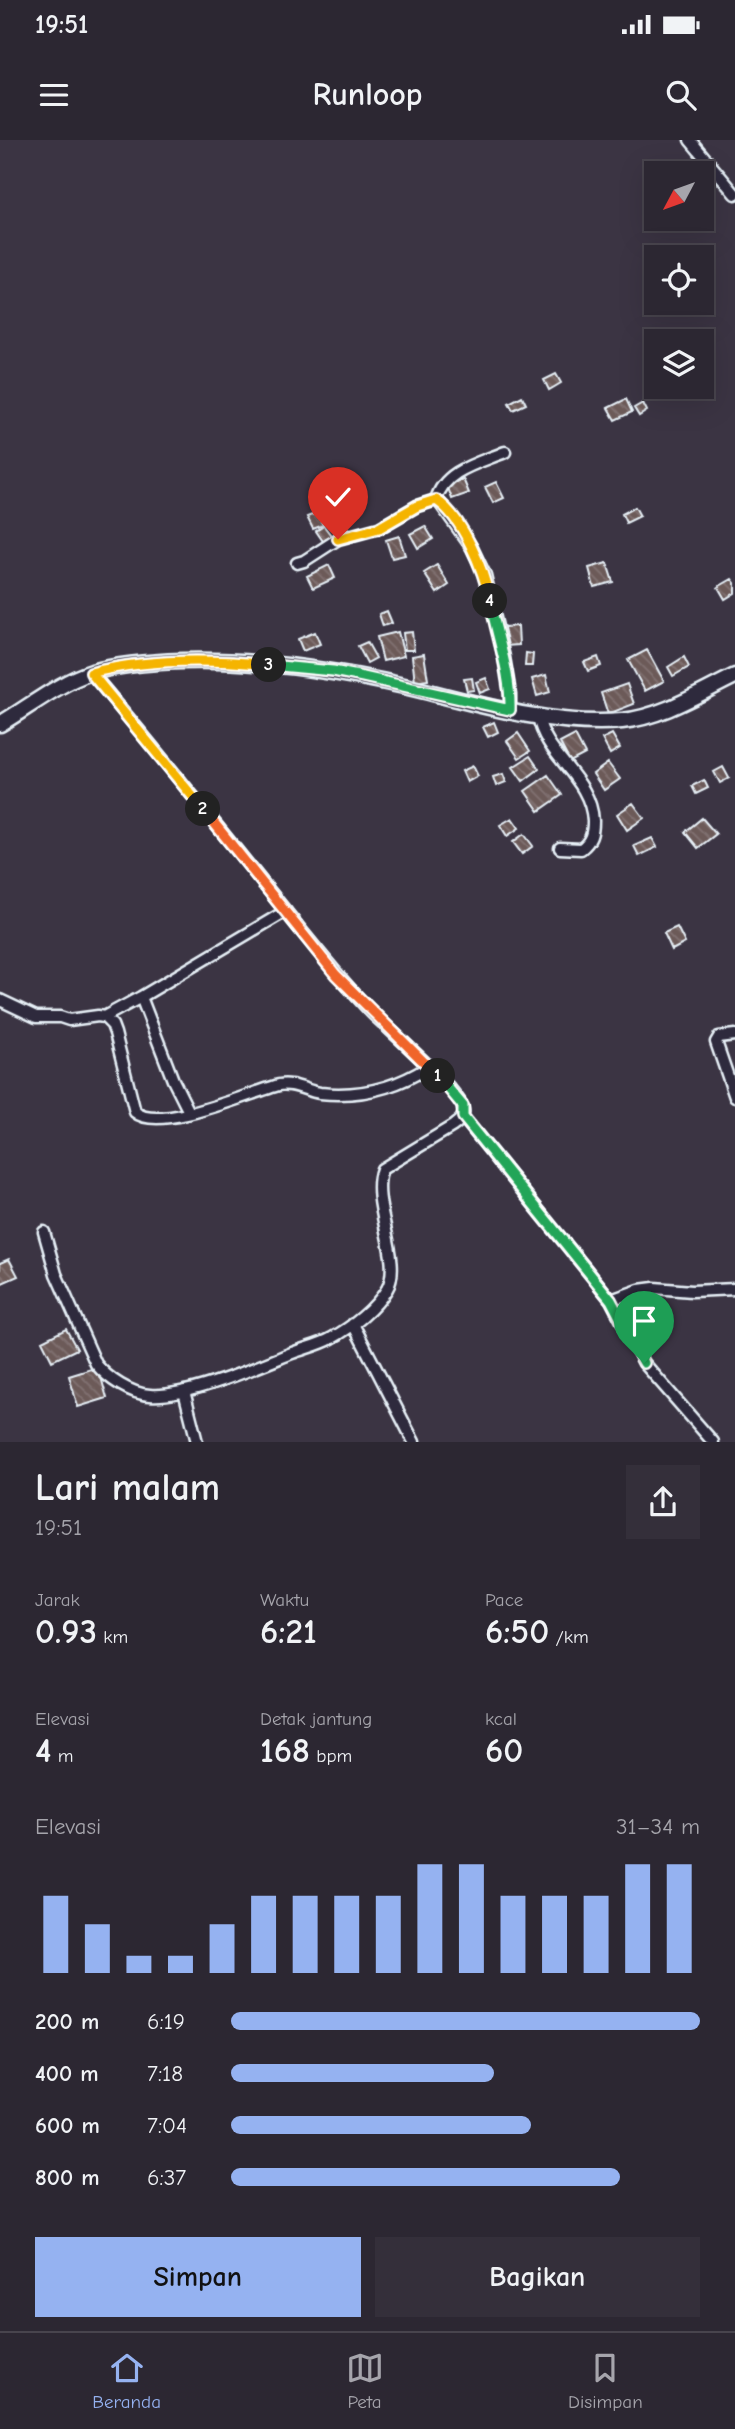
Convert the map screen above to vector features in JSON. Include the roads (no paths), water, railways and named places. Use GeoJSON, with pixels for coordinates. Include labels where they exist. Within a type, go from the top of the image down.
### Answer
{"type":"FeatureCollection","features":[{"type":"Feature","properties":{"kind":"main road"},"geometry":{"type":"LineString","coordinates":[[0,724],[71,681],[91,673],[149,662],[229,661],[333,671],[538,716],[607,722],[633,719],[671,707],[735,676]]}},
{"type":"Feature","properties":{"kind":"street"},"geometry":{"type":"LineString","coordinates":[[690,140],[735,194]]}},
{"type":"Feature","properties":{"kind":"street"},"geometry":{"type":"LineString","coordinates":[[436,500],[439,489],[454,474],[505,453]]}},
{"type":"Feature","properties":{"kind":"street"},"geometry":{"type":"LineString","coordinates":[[296,563],[304,561],[338,539],[379,528],[417,506],[436,500]]}},
{"type":"Feature","properties":{"kind":"street"},"geometry":{"type":"LineString","coordinates":[[436,500],[454,519],[485,575],[504,657],[510,710]]}},
{"type":"Feature","properties":{"kind":"street"},"geometry":{"type":"LineString","coordinates":[[91,673],[140,730],[336,975],[458,1098],[463,1106],[463,1117],[611,1300],[644,1363],[713,1442]]}},
{"type":"Feature","properties":{"kind":"street"},"geometry":{"type":"LineString","coordinates":[[538,716],[541,732],[580,782],[592,807],[593,826],[588,843],[581,849],[560,848]]}},
{"type":"Feature","properties":{"kind":"street"},"geometry":{"type":"LineString","coordinates":[[0,1000],[36,1017],[60,1017],[69,1020],[104,1017],[286,911]]}},
{"type":"Feature","properties":{"kind":"street"},"geometry":{"type":"LineString","coordinates":[[141,997],[173,1080],[189,1112]]}},
{"type":"Feature","properties":{"kind":"street"},"geometry":{"type":"LineString","coordinates":[[104,1017],[115,1032],[136,1114],[152,1119],[189,1112],[281,1084],[332,1093],[384,1088],[408,1080],[428,1067]]}},
{"type":"Feature","properties":{"kind":"street"},"geometry":{"type":"LineString","coordinates":[[735,1035],[719,1037],[716,1042],[735,1097]]}},
{"type":"Feature","properties":{"kind":"street"},"geometry":{"type":"LineString","coordinates":[[44,1232],[56,1274],[96,1364],[103,1372],[129,1389],[146,1395],[184,1391],[251,1370],[330,1339],[354,1324],[386,1290],[391,1280],[392,1270],[380,1184],[382,1169],[463,1117]]}},
{"type":"Feature","properties":{"kind":"street"},"geometry":{"type":"LineString","coordinates":[[611,1300],[639,1290],[654,1288],[692,1292],[735,1289]]}},
{"type":"Feature","properties":{"kind":"street"},"geometry":{"type":"LineString","coordinates":[[354,1324],[414,1442]]}},
{"type":"Feature","properties":{"kind":"street"},"geometry":{"type":"LineString","coordinates":[[184,1391],[197,1442]]}}]}
